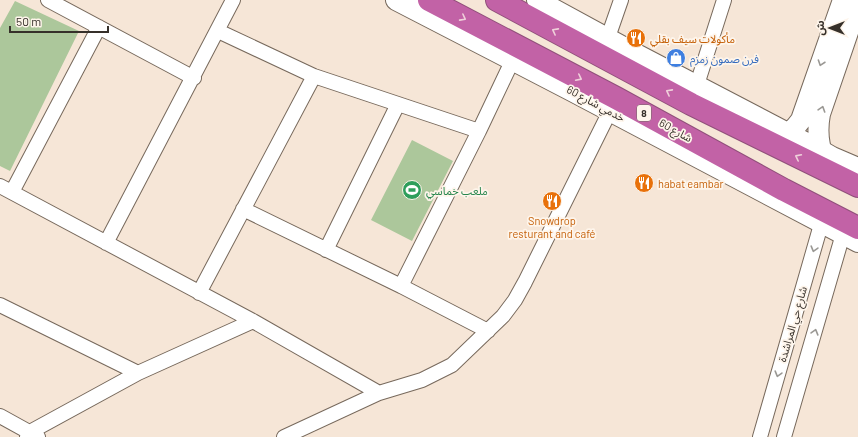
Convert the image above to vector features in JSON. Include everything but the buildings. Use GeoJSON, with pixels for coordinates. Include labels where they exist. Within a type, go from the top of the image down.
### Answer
{"type":"FeatureCollection","features":[{"type":"Feature","properties":{"kind":"highway","name":"شارع 60"},"geometry":{"type":"LineString","coordinates":[[429,0],[516,54],[784,190],[825,218],[852,232]]}},
{"type":"Feature","properties":{"kind":"highway"},"geometry":{"type":"LineString","coordinates":[[498,0],[605,47],[694,95],[768,142],[858,186]]}},
{"type":"Feature","properties":{"kind":"main road"},"geometry":{"type":"LineString","coordinates":[[396,0],[516,54]]}},
{"type":"Feature","properties":{"kind":"main road"},"geometry":{"type":"LineString","coordinates":[[537,0],[605,47]]}},
{"type":"Feature","properties":{"kind":"main road"},"geometry":{"type":"LineString","coordinates":[[768,142],[788,134],[801,120],[843,0]]}},
{"type":"Feature","properties":{"kind":"main road"},"geometry":{"type":"LineString","coordinates":[[831,173],[820,150],[818,126],[820,114],[858,3]]}},
{"type":"Feature","properties":{"kind":"main road"},"geometry":{"type":"LineString","coordinates":[[837,63],[858,54]]}},
{"type":"Feature","properties":{"kind":"main road"},"geometry":{"type":"LineString","coordinates":[[694,95],[788,134],[832,157],[858,168]]}},
{"type":"Feature","properties":{"kind":"street"},"geometry":{"type":"LineString","coordinates":[[48,0],[194,78]]}},
{"type":"Feature","properties":{"kind":"street"},"geometry":{"type":"LineString","coordinates":[[106,243],[194,78],[233,0]]}},
{"type":"Feature","properties":{"kind":"street"},"geometry":{"type":"LineString","coordinates":[[605,47],[621,0]]}},
{"type":"Feature","properties":{"kind":"street"},"geometry":{"type":"LineString","coordinates":[[694,95],[724,0]]}},
{"type":"Feature","properties":{"kind":"street"},"geometry":{"type":"LineString","coordinates":[[99,27],[6,189],[253,321],[379,393]]}},
{"type":"Feature","properties":{"kind":"street"},"geometry":{"type":"LineString","coordinates":[[218,31],[314,76],[479,131]]}},
{"type":"Feature","properties":{"kind":"street"},"geometry":{"type":"LineString","coordinates":[[401,286],[516,54]]}},
{"type":"Feature","properties":{"kind":"street"},"geometry":{"type":"LineString","coordinates":[[199,292],[314,76]]}},
{"type":"Feature","properties":{"kind":"street"},"geometry":{"type":"LineString","coordinates":[[326,250],[398,104]]}},
{"type":"Feature","properties":{"kind":"street"},"geometry":{"type":"LineString","coordinates":[[284,437],[379,393],[422,380],[452,365],[503,316],[515,300],[525,282],[613,104]]}},
{"type":"Feature","properties":{"kind":"street"},"geometry":{"type":"LineString","coordinates":[[243,209],[401,286],[488,331]]}},
{"type":"Feature","properties":{"kind":"street","name":"شارع حي المراشدة"},"geometry":{"type":"LineString","coordinates":[[760,437],[820,228],[825,218]]}},
{"type":"Feature","properties":{"kind":"street"},"geometry":{"type":"LineString","coordinates":[[784,437],[852,232]]}},
{"type":"Feature","properties":{"kind":"street"},"geometry":{"type":"LineString","coordinates":[[0,305],[138,373]]}},
{"type":"Feature","properties":{"kind":"street"},"geometry":{"type":"LineString","coordinates":[[0,416],[32,435],[138,373],[253,321]]}},
{"type":"Feature","properties":{"kind":"green space"},"geometry":{"type":"Polygon","coordinates":[[[15,1],[79,31],[10,171],[0,166],[0,28],[15,1]]]}},
{"type":"Feature","properties":{"kind":"green space","name":"ملعب خماسي"},"geometry":{"type":"Polygon","coordinates":[[[412,140],[453,161],[412,241],[371,220],[412,140]]]}},
{"type":"Feature","properties":{"kind":"place","name":"مأكولات سيف بقلي"},"geometry":{"type":"Point","coordinates":[636,38]}},
{"type":"Feature","properties":{"kind":"place","name":"فرن صمون زمزم"},"geometry":{"type":"Point","coordinates":[676,58]}},
{"type":"Feature","properties":{"kind":"place","name":"habat eambar"},"geometry":{"type":"Point","coordinates":[644,183]}},
{"type":"Feature","properties":{"kind":"place","name":"ملعب خماسي"},"geometry":{"type":"Point","coordinates":[412,190]}},
{"type":"Feature","properties":{"kind":"place","name":"Snowdrop resturant and café"},"geometry":{"type":"Point","coordinates":[552,201]}}]}
